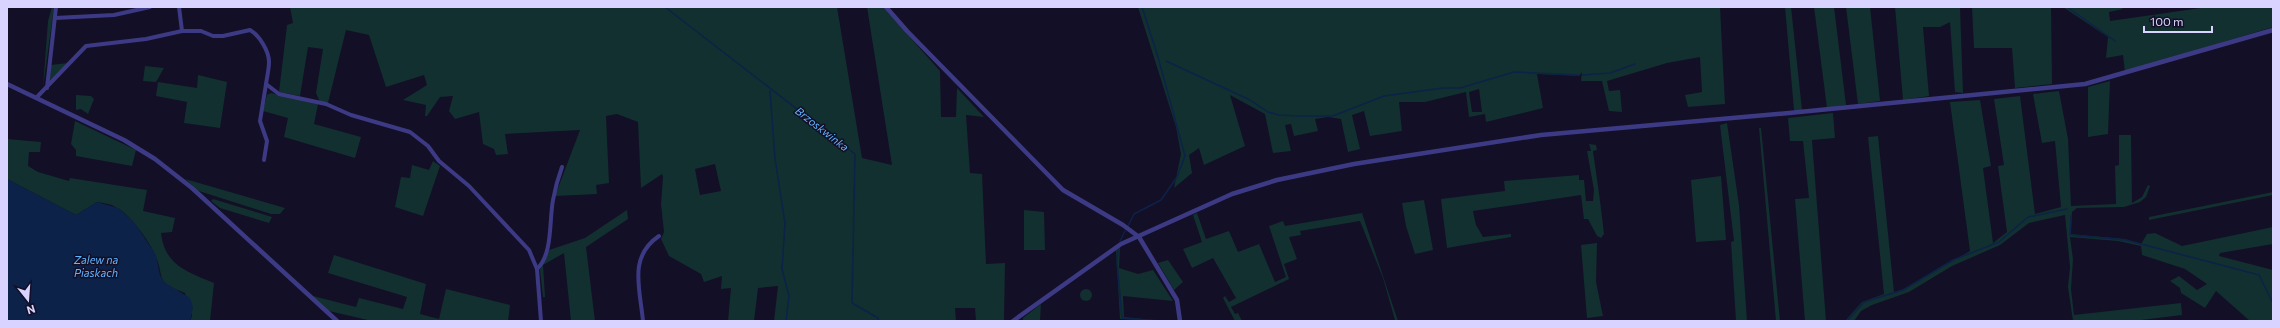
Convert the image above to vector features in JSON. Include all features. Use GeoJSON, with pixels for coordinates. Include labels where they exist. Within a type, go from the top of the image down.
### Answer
{"type":"FeatureCollection","features":[{"type":"Feature","properties":{"kind":"street"},"geometry":{"type":"LineString","coordinates":[[47,88],[56,7]]}},
{"type":"Feature","properties":{"kind":"street"},"geometry":{"type":"LineString","coordinates":[[55,18],[114,15],[150,7]]}},
{"type":"Feature","properties":{"kind":"street"},"geometry":{"type":"LineString","coordinates":[[179,7],[182,31]]}},
{"type":"Feature","properties":{"kind":"street"},"geometry":{"type":"LineString","coordinates":[[886,7],[907,31],[1063,190],[1123,225],[1137,235],[1177,300],[1180,321]]}},
{"type":"Feature","properties":{"kind":"street"},"geometry":{"type":"LineString","coordinates":[[37,97],[86,46],[146,39],[182,31],[202,31],[213,36],[223,36],[250,30],[257,33],[269,61],[260,121],[267,141],[264,160]]}},
{"type":"Feature","properties":{"kind":"street"},"geometry":{"type":"LineString","coordinates":[[1013,321],[1121,244],[1137,235],[1214,201],[1276,180],[1361,163],[1541,135],[1789,114],[2078,85],[2161,64],[2273,30]]}},
{"type":"Feature","properties":{"kind":"street"},"geometry":{"type":"LineString","coordinates":[[7,84],[37,97],[128,142],[155,159],[192,188],[337,321]]}},
{"type":"Feature","properties":{"kind":"street"},"geometry":{"type":"LineString","coordinates":[[266,84],[279,94],[326,104],[351,115],[410,132],[428,146],[439,161],[469,186],[529,250],[537,269],[541,321]]}},
{"type":"Feature","properties":{"kind":"street"},"geometry":{"type":"LineString","coordinates":[[537,269],[541,266],[548,249],[552,202],[562,167]]}},
{"type":"Feature","properties":{"kind":"street"},"geometry":{"type":"LineString","coordinates":[[643,321],[640,258],[645,248],[659,236]]}},
{"type":"Feature","properties":{"kind":"green space"},"geometry":{"type":"Polygon","coordinates":[[[52,7],[54,7],[43,87],[48,21],[52,7]]]}},
{"type":"Feature","properties":{"kind":"green space"},"geometry":{"type":"Polygon","coordinates":[[[290,7],[837,7],[862,158],[892,165],[867,7],[883,7],[940,71],[941,117],[956,117],[957,88],[984,117],[966,115],[970,173],[982,174],[986,264],[1005,263],[1004,320],[976,321],[975,308],[955,308],[956,321],[774,321],[778,286],[758,288],[754,321],[728,321],[731,288],[721,289],[722,276],[704,282],[701,274],[669,256],[661,239],[664,232],[661,204],[663,177],[662,174],[641,188],[638,122],[617,114],[606,116],[609,183],[596,185],[597,194],[555,196],[580,130],[505,134],[508,154],[496,155],[494,149],[483,144],[479,112],[455,119],[449,111],[453,96],[440,97],[427,116],[425,116],[426,105],[403,100],[427,85],[424,75],[386,87],[369,35],[346,30],[328,103],[320,102],[316,93],[323,49],[308,47],[300,96],[279,92],[287,25],[293,23],[290,7]],[[715,164],[695,169],[700,195],[721,191],[715,164]]]}},
{"type":"Feature","properties":{"kind":"green space"},"geometry":{"type":"Polygon","coordinates":[[[1138,7],[1720,7],[1725,104],[1688,107],[1685,95],[1702,92],[1700,57],[1667,63],[1607,81],[1609,91],[1620,90],[1622,112],[1609,111],[1602,81],[1581,81],[1582,72],[1579,76],[1537,74],[1543,108],[1486,122],[1485,114],[1469,117],[1466,92],[1425,102],[1399,102],[1402,131],[1370,136],[1364,111],[1352,115],[1360,149],[1348,152],[1341,119],[1328,117],[1315,119],[1318,131],[1294,136],[1291,124],[1285,125],[1291,151],[1273,153],[1265,114],[1230,95],[1245,146],[1204,165],[1199,148],[1189,155],[1192,173],[1174,188],[1181,154],[1176,127],[1138,7]],[[1479,89],[1469,92],[1472,112],[1482,112],[1479,89]]]}},
{"type":"Feature","properties":{"kind":"green space"},"geometry":{"type":"Polygon","coordinates":[[[1785,7],[1791,7],[1802,110],[1794,110],[1785,7]]]}},
{"type":"Feature","properties":{"kind":"green space"},"geometry":{"type":"Polygon","coordinates":[[[1814,7],[1834,7],[1846,105],[1827,108],[1814,7]]]}},
{"type":"Feature","properties":{"kind":"green space"},"geometry":{"type":"Polygon","coordinates":[[[1846,7],[1870,7],[1880,101],[1858,104],[1846,7]]]}},
{"type":"Feature","properties":{"kind":"green space"},"geometry":{"type":"Polygon","coordinates":[[[1895,7],[1960,7],[1963,93],[1955,92],[1950,22],[1940,27],[1923,27],[1929,96],[1903,100],[1895,7]]]}},
{"type":"Feature","properties":{"kind":"green space"},"geometry":{"type":"Polygon","coordinates":[[[1972,7],[2051,7],[2052,84],[2015,88],[2012,48],[1974,48],[1972,7]]]}},
{"type":"Feature","properties":{"kind":"green space"},"geometry":{"type":"Polygon","coordinates":[[[2063,7],[2121,7],[2123,9],[2109,12],[2110,21],[2208,7],[2273,7],[2273,27],[2125,72],[2123,55],[2106,58],[2108,37],[2063,7]]]}},
{"type":"Feature","properties":{"kind":"green space"},"geometry":{"type":"Polygon","coordinates":[[[68,63],[52,81],[49,78],[51,65],[68,63]]]}},
{"type":"Feature","properties":{"kind":"green space"},"geometry":{"type":"Polygon","coordinates":[[[145,66],[164,68],[156,82],[143,81],[145,66]]]}},
{"type":"Feature","properties":{"kind":"green space"},"geometry":{"type":"Polygon","coordinates":[[[198,75],[227,82],[220,128],[184,123],[187,102],[156,96],[158,82],[197,88],[198,75]]]}},
{"type":"Feature","properties":{"kind":"green space"},"geometry":{"type":"Polygon","coordinates":[[[2110,81],[2108,134],[2088,137],[2088,87],[2110,81]]]}},
{"type":"Feature","properties":{"kind":"green space"},"geometry":{"type":"Polygon","coordinates":[[[2059,91],[2068,139],[2071,206],[2116,204],[2115,166],[2119,165],[2119,135],[2131,135],[2132,203],[2142,197],[2148,185],[2150,186],[2146,197],[2140,202],[2124,207],[2077,208],[2072,212],[2071,234],[2125,239],[2141,244],[2147,234],[2155,233],[2182,246],[2273,227],[2273,244],[2220,253],[2219,256],[2273,270],[2273,321],[2250,321],[2216,291],[2205,308],[2181,293],[2180,288],[2170,281],[2179,276],[2197,290],[2207,284],[2185,269],[2142,255],[2141,246],[2118,241],[2070,237],[2073,259],[2071,289],[2074,315],[2181,303],[2182,315],[2133,321],[2073,321],[2068,287],[2070,267],[2065,215],[2029,223],[2000,245],[1952,266],[1909,292],[1872,305],[1861,311],[1854,321],[1845,321],[1862,302],[1884,294],[1868,137],[1878,136],[1894,292],[1904,289],[1970,251],[1950,102],[1980,100],[1991,166],[1983,168],[1993,243],[2007,232],[1998,166],[2004,165],[1994,99],[2020,96],[2035,214],[2061,207],[2055,141],[2042,143],[2033,94],[2059,91]]]}},
{"type":"Feature","properties":{"kind":"green space"},"geometry":{"type":"Polygon","coordinates":[[[271,93],[318,104],[314,124],[361,137],[355,158],[284,137],[288,118],[263,111],[267,95],[271,93]]]}},
{"type":"Feature","properties":{"kind":"green space"},"geometry":{"type":"Polygon","coordinates":[[[76,95],[91,96],[94,99],[88,114],[81,109],[76,110],[76,95]]]}},
{"type":"Feature","properties":{"kind":"green space"},"geometry":{"type":"Polygon","coordinates":[[[1833,113],[1835,138],[1812,140],[1826,321],[1805,321],[1795,199],[1809,198],[1803,141],[1790,141],[1788,118],[1833,113]]]}},
{"type":"Feature","properties":{"kind":"green space"},"geometry":{"type":"Polygon","coordinates":[[[75,121],[136,150],[132,166],[76,156],[76,150],[71,144],[75,121]]]}},
{"type":"Feature","properties":{"kind":"green space"},"geometry":{"type":"Polygon","coordinates":[[[1727,123],[1739,205],[1747,321],[1736,321],[1731,242],[1734,241],[1720,125],[1727,123]]]}},
{"type":"Feature","properties":{"kind":"green space"},"geometry":{"type":"Polygon","coordinates":[[[1759,128],[1761,128],[1780,321],[1776,321],[1759,128]]]}},
{"type":"Feature","properties":{"kind":"green space"},"geometry":{"type":"Polygon","coordinates":[[[7,139],[41,142],[40,152],[29,152],[28,166],[38,172],[69,181],[70,178],[147,190],[143,211],[175,218],[172,232],[161,233],[163,244],[167,253],[179,266],[214,283],[210,321],[190,321],[192,316],[185,293],[164,282],[155,255],[149,243],[139,229],[122,211],[113,206],[97,202],[76,215],[7,179],[7,139]]]}},
{"type":"Feature","properties":{"kind":"green space"},"geometry":{"type":"Polygon","coordinates":[[[1589,144],[1596,145],[1597,150],[1593,151],[1604,234],[1601,238],[1597,236],[1588,219],[1584,219],[1581,195],[1473,211],[1476,225],[1483,237],[1511,234],[1511,237],[1447,248],[1441,199],[1505,191],[1504,181],[1579,175],[1579,180],[1584,180],[1586,201],[1593,201],[1594,190],[1587,151],[1591,151],[1589,144]]]}},
{"type":"Feature","properties":{"kind":"green space"},"geometry":{"type":"Polygon","coordinates":[[[433,161],[440,166],[423,216],[395,207],[401,177],[410,178],[412,165],[429,170],[433,161]]]}},
{"type":"Feature","properties":{"kind":"green space"},"geometry":{"type":"Polygon","coordinates":[[[1721,176],[1726,240],[1696,242],[1691,180],[1721,176]]]}},
{"type":"Feature","properties":{"kind":"green space"},"geometry":{"type":"Polygon","coordinates":[[[185,179],[285,208],[280,214],[271,214],[199,191],[185,179]]]}},
{"type":"Feature","properties":{"kind":"green space"},"geometry":{"type":"Polygon","coordinates":[[[2273,192],[2273,195],[2149,220],[2149,217],[2273,192]]]}},
{"type":"Feature","properties":{"kind":"green space"},"geometry":{"type":"Polygon","coordinates":[[[213,199],[272,217],[269,223],[220,208],[211,201],[213,199]]]}},
{"type":"Feature","properties":{"kind":"green space"},"geometry":{"type":"Polygon","coordinates":[[[1424,200],[1433,250],[1415,254],[1406,226],[1402,203],[1424,200]]]}},
{"type":"Feature","properties":{"kind":"green space"},"geometry":{"type":"Polygon","coordinates":[[[627,210],[628,219],[586,247],[595,321],[571,321],[564,253],[543,265],[545,297],[543,297],[540,270],[549,250],[585,238],[627,210]]]}},
{"type":"Feature","properties":{"kind":"green space"},"geometry":{"type":"Polygon","coordinates":[[[1024,210],[1044,212],[1045,250],[1024,250],[1024,210]]]}},
{"type":"Feature","properties":{"kind":"green space"},"geometry":{"type":"Polygon","coordinates":[[[1197,213],[1206,239],[1229,231],[1238,252],[1259,244],[1275,282],[1286,277],[1269,226],[1283,221],[1285,226],[1362,213],[1398,321],[1391,321],[1395,320],[1383,278],[1360,221],[1300,231],[1301,235],[1289,237],[1297,259],[1284,264],[1289,279],[1231,307],[1235,314],[1238,313],[1242,321],[1235,321],[1223,298],[1225,296],[1229,302],[1236,298],[1213,258],[1192,268],[1183,249],[1202,242],[1193,215],[1197,213]]]}},
{"type":"Feature","properties":{"kind":"green space"},"geometry":{"type":"Polygon","coordinates":[[[1597,243],[1596,282],[1603,316],[1587,318],[1581,245],[1597,243]]]}},
{"type":"Feature","properties":{"kind":"green space"},"geometry":{"type":"Polygon","coordinates":[[[1120,248],[1119,268],[1138,274],[1153,270],[1173,301],[1123,296],[1124,317],[1163,321],[1120,319],[1116,250],[1120,248]]]}},
{"type":"Feature","properties":{"kind":"green space"},"geometry":{"type":"Polygon","coordinates":[[[334,255],[426,284],[420,314],[439,319],[446,289],[510,305],[508,321],[372,321],[329,311],[313,296],[356,307],[359,298],[403,309],[407,297],[328,273],[334,255]]]}},
{"type":"Feature","properties":{"kind":"green space"},"geometry":{"type":"Polygon","coordinates":[[[1168,260],[1183,282],[1174,290],[1158,263],[1168,260]]]}},
{"type":"Feature","properties":{"kind":"green space"},"geometry":{"type":"Polygon","coordinates":[[[1086,289],[1090,291],[1092,295],[1090,299],[1086,301],[1082,299],[1080,295],[1082,291],[1086,289]]]}},
{"type":"Feature","properties":{"kind":"green space"},"geometry":{"type":"Polygon","coordinates":[[[1041,304],[1040,321],[1023,321],[1023,318],[1041,304]]]}},
{"type":"Feature","properties":{"kind":"water","name":"Zalew na Piaskach"},"geometry":{"type":"Polygon","coordinates":[[[7,179],[76,215],[97,202],[118,208],[134,222],[156,255],[160,275],[164,282],[190,298],[193,307],[190,321],[7,321],[7,179]]]}},
{"type":"Feature","properties":{"kind":"waterway","name":"Brzoskwinka"},"geometry":{"type":"LineString","coordinates":[[665,7],[855,154],[852,303],[878,318],[879,321]]}},
{"type":"Feature","properties":{"kind":"waterway"},"geometry":{"type":"LineString","coordinates":[[1128,226],[1134,214],[1161,200],[1177,177],[1185,156],[1158,57],[1142,7]]}},
{"type":"Feature","properties":{"kind":"waterway"},"geometry":{"type":"LineString","coordinates":[[2067,7],[2115,41]]}},
{"type":"Feature","properties":{"kind":"waterway"},"geometry":{"type":"LineString","coordinates":[[1166,61],[1250,100],[1268,112],[1279,115],[1299,116],[1333,116],[1384,96],[1443,88],[1460,88],[1514,72],[1578,75]]}},
{"type":"Feature","properties":{"kind":"waterway"},"geometry":{"type":"LineString","coordinates":[[1582,75],[1610,73],[1635,64]]}},
{"type":"Feature","properties":{"kind":"waterway"},"geometry":{"type":"LineString","coordinates":[[770,91],[775,159],[785,223],[782,269],[789,296],[786,321]]}},
{"type":"Feature","properties":{"kind":"waterway"},"geometry":{"type":"LineString","coordinates":[[1847,321],[1864,302],[1903,290],[1953,260],[1999,242],[2028,217],[2067,209]]}},
{"type":"Feature","properties":{"kind":"waterway"},"geometry":{"type":"LineString","coordinates":[[2071,216],[2070,235],[2126,240],[2259,275],[2273,303]]}},
{"type":"Feature","properties":{"kind":"waterway"},"geometry":{"type":"LineString","coordinates":[[1120,241],[1125,231]]}},
{"type":"Feature","properties":{"kind":"waterway"},"geometry":{"type":"LineString","coordinates":[[1118,250],[1117,263],[1122,318],[1161,321]]}}]}
